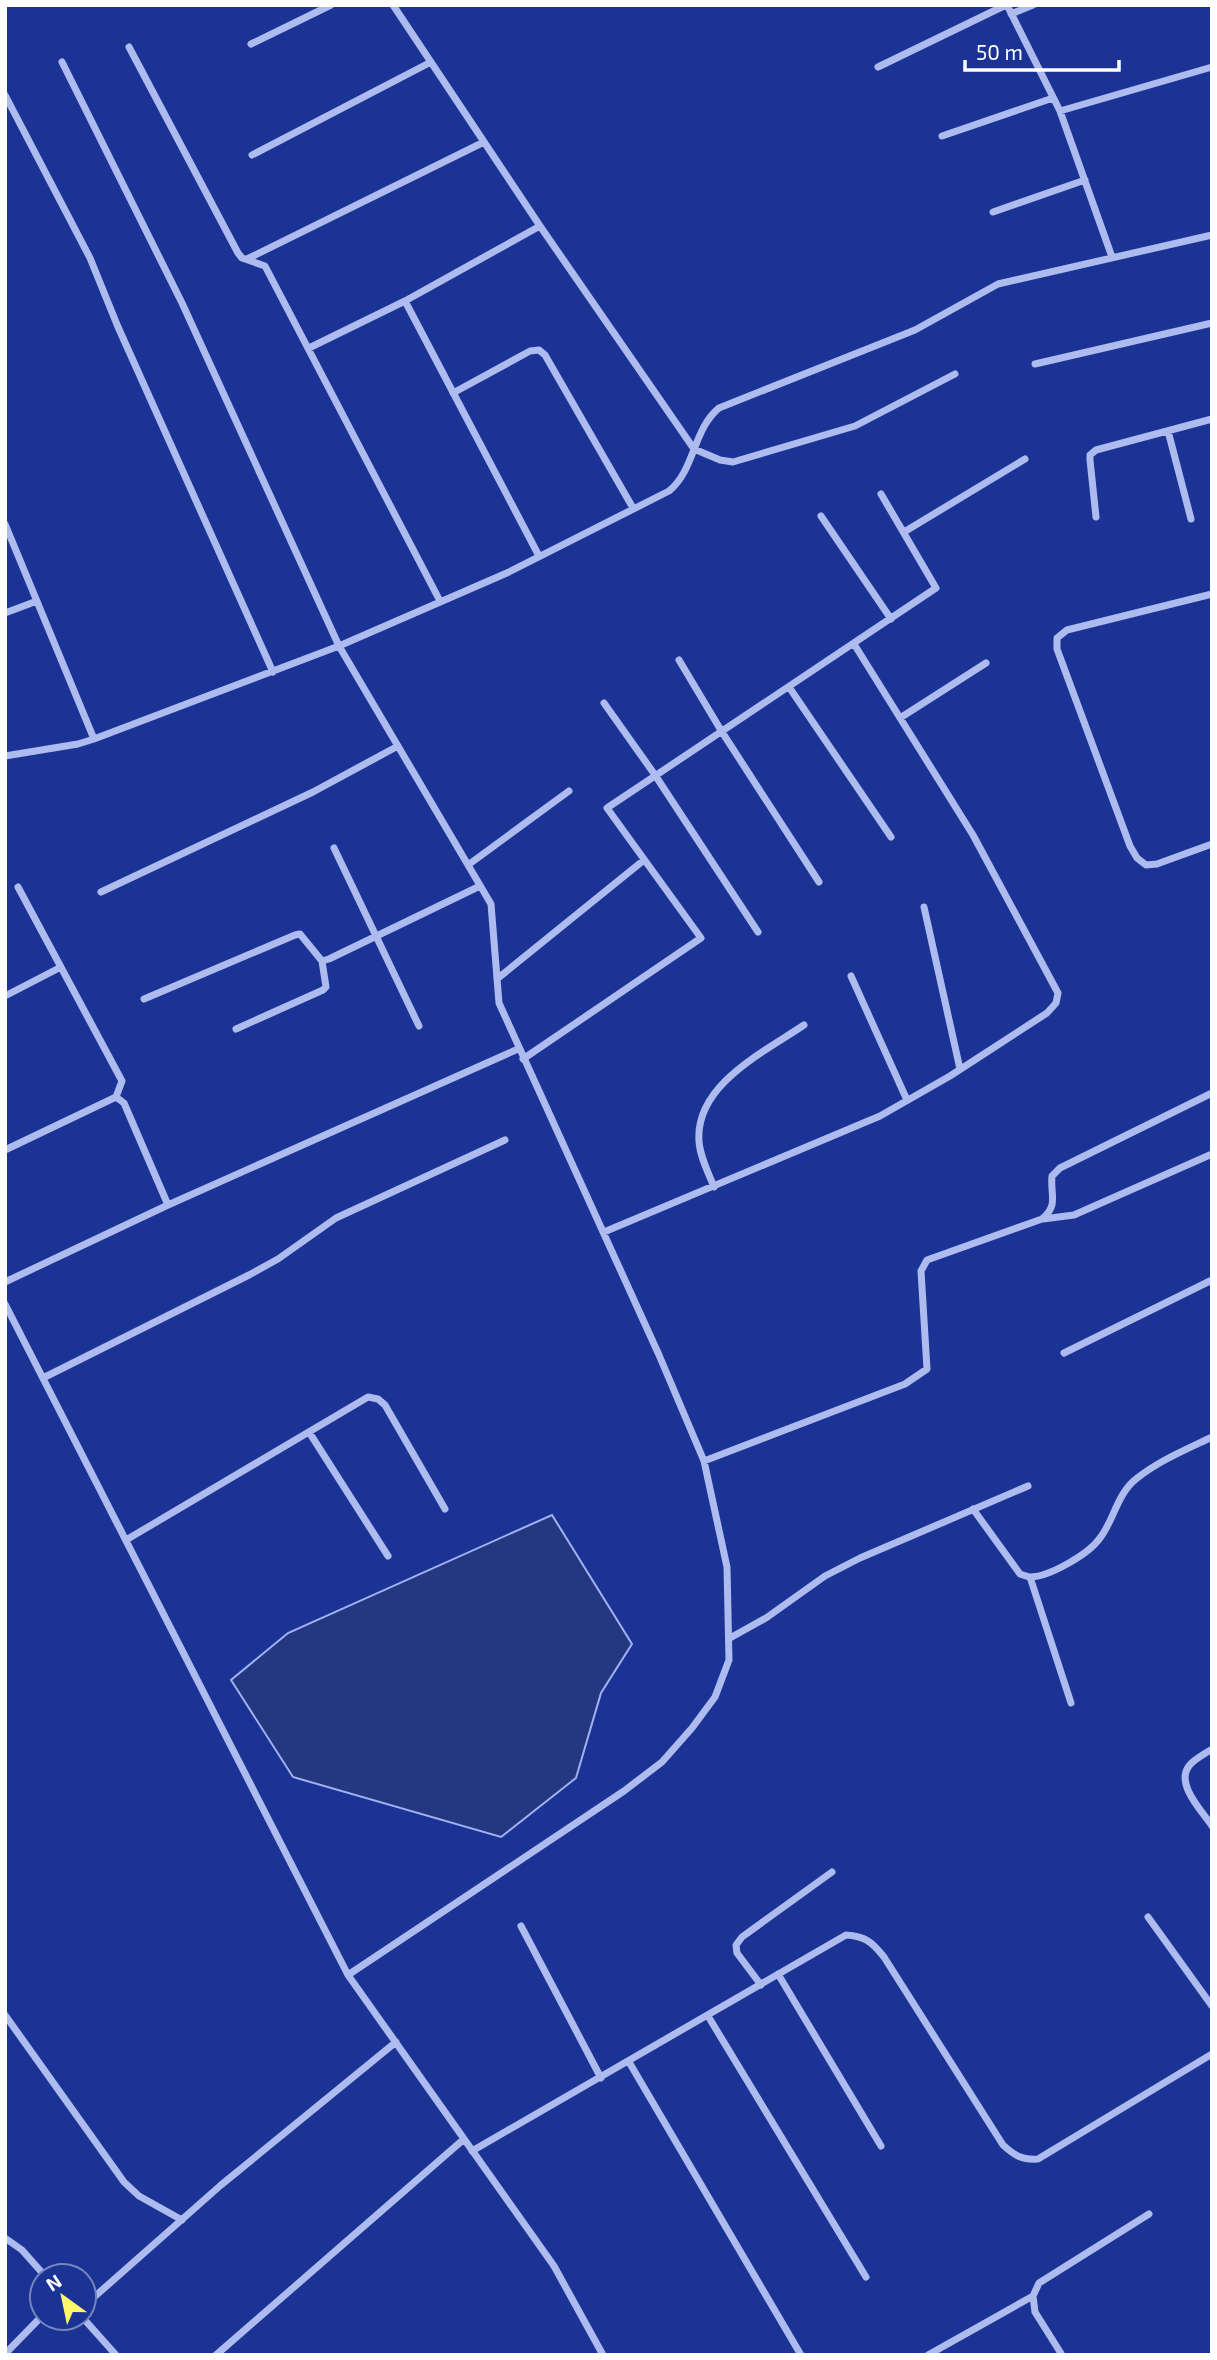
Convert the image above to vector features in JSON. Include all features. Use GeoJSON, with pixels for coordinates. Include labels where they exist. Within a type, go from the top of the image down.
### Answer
{"type":"FeatureCollection","features":[{"type":"Feature","properties":{"kind":"street"},"geometry":{"type":"LineString","coordinates":[[251,44],[331,5]]}},
{"type":"Feature","properties":{"kind":"street"},"geometry":{"type":"LineString","coordinates":[[393,5],[540,226],[694,449],[727,462],[758,454],[855,426],[955,374]]}},
{"type":"Feature","properties":{"kind":"street"},"geometry":{"type":"LineString","coordinates":[[878,67],[1007,5],[1060,111],[1112,257]]}},
{"type":"Feature","properties":{"kind":"street"},"geometry":{"type":"LineString","coordinates":[[1011,14],[1033,5]]}},
{"type":"Feature","properties":{"kind":"street"},"geometry":{"type":"LineString","coordinates":[[129,47],[237,253],[246,260],[265,266],[440,601]]}},
{"type":"Feature","properties":{"kind":"street"},"geometry":{"type":"LineString","coordinates":[[62,62],[182,303],[340,646],[491,904],[499,1003],[604,1232],[704,1461],[727,1567],[729,1660],[715,1697],[662,1762],[624,1791],[348,1975]]}},
{"type":"Feature","properties":{"kind":"street"},"geometry":{"type":"LineString","coordinates":[[252,155],[431,62]]}},
{"type":"Feature","properties":{"kind":"street"},"geometry":{"type":"LineString","coordinates":[[1060,111],[1212,66]]}},
{"type":"Feature","properties":{"kind":"street"},"geometry":{"type":"LineString","coordinates":[[5,95],[90,258],[123,340],[273,672]]}},
{"type":"Feature","properties":{"kind":"street"},"geometry":{"type":"LineString","coordinates":[[942,136],[1053,98]]}},
{"type":"Feature","properties":{"kind":"street"},"geometry":{"type":"LineString","coordinates":[[246,260],[484,142]]}},
{"type":"Feature","properties":{"kind":"street"},"geometry":{"type":"LineString","coordinates":[[993,212],[1085,180]]}},
{"type":"Feature","properties":{"kind":"street"},"geometry":{"type":"LineString","coordinates":[[309,348],[405,301],[540,226]]}},
{"type":"Feature","properties":{"kind":"street"},"geometry":{"type":"LineString","coordinates":[[5,756],[94,739],[340,646],[509,572],[678,484],[704,425],[710,415],[719,408],[915,330],[990,287],[1212,234]]}},
{"type":"Feature","properties":{"kind":"street"},"geometry":{"type":"LineString","coordinates":[[405,301],[539,556]]}},
{"type":"Feature","properties":{"kind":"street"},"geometry":{"type":"LineString","coordinates":[[1035,364],[1212,323]]}},
{"type":"Feature","properties":{"kind":"street"},"geometry":{"type":"LineString","coordinates":[[453,393],[530,351],[539,350],[545,355],[633,508]]}},
{"type":"Feature","properties":{"kind":"street"},"geometry":{"type":"LineString","coordinates":[[1096,517],[1090,455],[1096,450],[1212,419]]}},
{"type":"Feature","properties":{"kind":"street"},"geometry":{"type":"LineString","coordinates":[[1168,431],[1191,519]]}},
{"type":"Feature","properties":{"kind":"street"},"geometry":{"type":"LineString","coordinates":[[904,532],[1025,459]]}},
{"type":"Feature","properties":{"kind":"street"},"geometry":{"type":"LineString","coordinates":[[523,1059],[701,938],[607,808],[936,588],[881,495]]}},
{"type":"Feature","properties":{"kind":"street"},"geometry":{"type":"LineString","coordinates":[[821,516],[891,619]]}},
{"type":"Feature","properties":{"kind":"street"},"geometry":{"type":"LineString","coordinates":[[5,524],[94,739]]}},
{"type":"Feature","properties":{"kind":"street"},"geometry":{"type":"LineString","coordinates":[[1212,594],[1067,630],[1057,638],[1057,649],[1130,846],[1137,858],[1146,865],[1157,864],[1212,844]]}},
{"type":"Feature","properties":{"kind":"street"},"geometry":{"type":"LineString","coordinates":[[5,613],[37,601]]}},
{"type":"Feature","properties":{"kind":"street"},"geometry":{"type":"LineString","coordinates":[[604,1232],[880,1116],[960,1069],[1047,1013],[1056,1003],[1058,993],[973,835],[854,644]]}},
{"type":"Feature","properties":{"kind":"street"},"geometry":{"type":"LineString","coordinates":[[679,660],[722,732],[820,882]]}},
{"type":"Feature","properties":{"kind":"street"},"geometry":{"type":"LineString","coordinates":[[900,718],[986,663]]}},
{"type":"Feature","properties":{"kind":"street"},"geometry":{"type":"LineString","coordinates":[[789,687],[891,837]]}},
{"type":"Feature","properties":{"kind":"street"},"geometry":{"type":"LineString","coordinates":[[604,703],[655,775],[758,932]]}},
{"type":"Feature","properties":{"kind":"street"},"geometry":{"type":"LineString","coordinates":[[101,892],[313,792],[398,747]]}},
{"type":"Feature","properties":{"kind":"street"},"geometry":{"type":"LineString","coordinates":[[468,865],[569,791]]}},
{"type":"Feature","properties":{"kind":"street"},"geometry":{"type":"LineString","coordinates":[[334,848],[419,1027]]}},
{"type":"Feature","properties":{"kind":"street"},"geometry":{"type":"LineString","coordinates":[[497,979],[644,860]]}},
{"type":"Feature","properties":{"kind":"street"},"geometry":{"type":"LineString","coordinates":[[323,961],[480,886]]}},
{"type":"Feature","properties":{"kind":"street"},"geometry":{"type":"LineString","coordinates":[[5,1150],[116,1097],[122,1081],[18,887]]}},
{"type":"Feature","properties":{"kind":"street"},"geometry":{"type":"LineString","coordinates":[[924,907],[960,1069]]}},
{"type":"Feature","properties":{"kind":"street"},"geometry":{"type":"LineString","coordinates":[[144,999],[300,934],[323,961],[326,987],[236,1029]]}},
{"type":"Feature","properties":{"kind":"street"},"geometry":{"type":"LineString","coordinates":[[5,996],[61,967]]}},
{"type":"Feature","properties":{"kind":"street"},"geometry":{"type":"LineString","coordinates":[[851,976],[907,1100]]}},
{"type":"Feature","properties":{"kind":"street"},"geometry":{"type":"LineString","coordinates":[[714,1187],[701,1154],[699,1138],[701,1122],[715,1090],[727,1077],[804,1025]]}},
{"type":"Feature","properties":{"kind":"street"},"geometry":{"type":"LineString","coordinates":[[5,1282],[168,1205],[518,1049]]}},
{"type":"Feature","properties":{"kind":"street"},"geometry":{"type":"LineString","coordinates":[[1042,1219],[1054,1205],[1052,1176],[1060,1168],[1212,1093]]}},
{"type":"Feature","properties":{"kind":"street"},"geometry":{"type":"LineString","coordinates":[[116,1097],[124,1103],[168,1205]]}},
{"type":"Feature","properties":{"kind":"street"},"geometry":{"type":"LineString","coordinates":[[43,1378],[249,1276],[336,1218],[505,1140]]}},
{"type":"Feature","properties":{"kind":"street"},"geometry":{"type":"LineString","coordinates":[[704,1461],[920,1376],[927,1369],[921,1271],[927,1260],[1042,1219],[1074,1216],[1212,1154]]}},
{"type":"Feature","properties":{"kind":"street"},"geometry":{"type":"LineString","coordinates":[[1064,1353],[1212,1280]]}},
{"type":"Feature","properties":{"kind":"street"},"geometry":{"type":"LineString","coordinates":[[5,1304],[348,1975],[554,2266],[603,2355]]}},
{"type":"Feature","properties":{"kind":"street"},"geometry":{"type":"LineString","coordinates":[[126,1540],[368,1397],[378,1399],[385,1405],[445,1509]]}},
{"type":"Feature","properties":{"kind":"street"},"geometry":{"type":"LineString","coordinates":[[309,1432],[388,1556]]}},
{"type":"Feature","properties":{"kind":"street"},"geometry":{"type":"LineString","coordinates":[[973,1509],[1020,1574],[1030,1577],[1054,1570],[1086,1552],[1100,1538],[1123,1492],[1136,1479],[1212,1437]]}},
{"type":"Feature","properties":{"kind":"street"},"geometry":{"type":"LineString","coordinates":[[730,1638],[766,1618],[825,1576],[860,1558],[1028,1486]]}},
{"type":"Feature","properties":{"kind":"street"},"geometry":{"type":"LineString","coordinates":[[1030,1577],[1072,1703]]}},
{"type":"Feature","properties":{"kind":"street"},"geometry":{"type":"LineString","coordinates":[[1212,1749],[1189,1765],[1184,1776],[1186,1787],[1212,1826]]}},
{"type":"Feature","properties":{"kind":"street"},"geometry":{"type":"LineString","coordinates":[[761,1985],[737,1953],[736,1945],[742,1937],[832,1872]]}},
{"type":"Feature","properties":{"kind":"street"},"geometry":{"type":"LineString","coordinates":[[1148,1917],[1212,2006]]}},
{"type":"Feature","properties":{"kind":"street"},"geometry":{"type":"LineString","coordinates":[[521,1926],[601,2078]]}},
{"type":"Feature","properties":{"kind":"street"},"geometry":{"type":"LineString","coordinates":[[472,2151],[846,1935],[870,1940],[884,1956],[1003,2145],[1024,2160],[1038,2159],[1212,2054]]}},
{"type":"Feature","properties":{"kind":"street"},"geometry":{"type":"LineString","coordinates":[[778,1975],[881,2146]]}},
{"type":"Feature","properties":{"kind":"street"},"geometry":{"type":"LineString","coordinates":[[5,2015],[124,2182],[139,2196],[181,2220]]}},
{"type":"Feature","properties":{"kind":"street"},"geometry":{"type":"LineString","coordinates":[[708,2016],[866,2277]]}},
{"type":"Feature","properties":{"kind":"street"},"geometry":{"type":"LineString","coordinates":[[98,2294],[181,2220],[396,2042]]}},
{"type":"Feature","properties":{"kind":"street"},"geometry":{"type":"LineString","coordinates":[[629,2062],[801,2355]]}},
{"type":"Feature","properties":{"kind":"street"},"geometry":{"type":"LineString","coordinates":[[216,2355],[464,2140]]}},
{"type":"Feature","properties":{"kind":"street"},"geometry":{"type":"LineString","coordinates":[[928,2355],[1033,2296],[1040,2283],[1149,2214]]}},
{"type":"Feature","properties":{"kind":"street"},"geometry":{"type":"LineString","coordinates":[[5,2238],[33,2262]]}},
{"type":"Feature","properties":{"kind":"street"},"geometry":{"type":"LineString","coordinates":[[1033,2296],[1035,2312],[1062,2355]]}},
{"type":"Feature","properties":{"kind":"street"},"geometry":{"type":"LineString","coordinates":[[5,2354],[28,2330]]}},
{"type":"Feature","properties":{"kind":"street"},"geometry":{"type":"LineString","coordinates":[[95,2332],[116,2355]]}},
{"type":"Feature","properties":{"kind":"water"},"geometry":{"type":"Polygon","coordinates":[[[552,1515],[632,1644],[601,1693],[576,1778],[501,1837],[293,1777],[231,1680],[288,1633],[552,1515]]]}}]}
